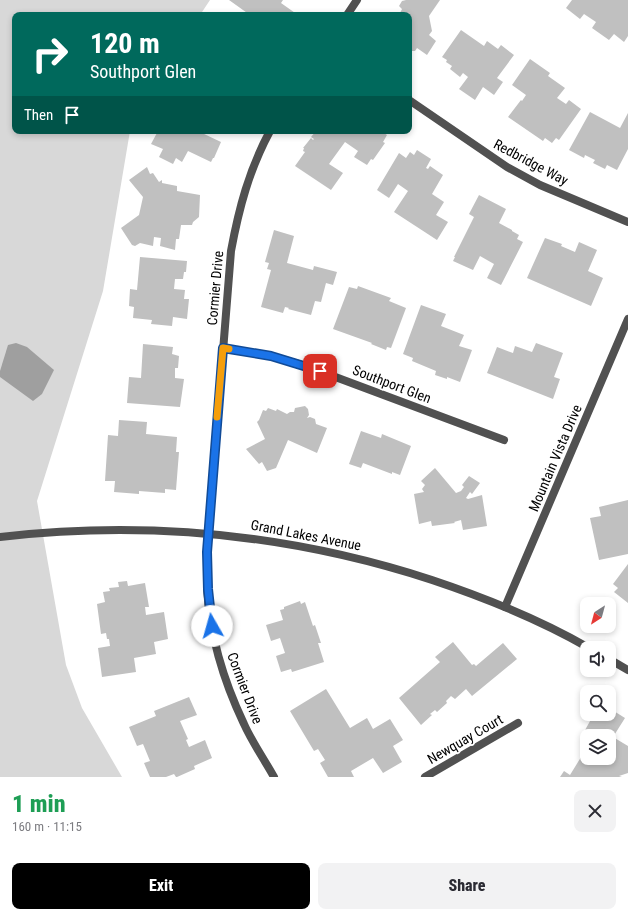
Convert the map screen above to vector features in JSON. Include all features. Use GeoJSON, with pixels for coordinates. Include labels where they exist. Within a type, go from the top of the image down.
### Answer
{"type":"FeatureCollection","features":[{"type":"Feature","properties":{"kind":"street"},"geometry":{"type":"LineString","coordinates":[[349,12],[357,0]]}},
{"type":"Feature","properties":{"kind":"street","name":"Redbridge Way"},"geometry":{"type":"LineString","coordinates":[[412,102],[507,167],[540,185],[628,222]]}},
{"type":"Feature","properties":{"kind":"street","name":"Cormier Drive"},"geometry":{"type":"LineString","coordinates":[[268,134],[248,180],[237,215],[231,251],[208,533],[208,589],[212,626],[218,656],[230,691],[244,725],[274,777]]}},
{"type":"Feature","properties":{"kind":"street","name":"Mountain Vista Drive"},"geometry":{"type":"LineString","coordinates":[[505,607],[628,319]]}},
{"type":"Feature","properties":{"kind":"street","name":"Southport Glen"},"geometry":{"type":"LineString","coordinates":[[223,348],[271,356],[306,366],[504,440]]}},
{"type":"Feature","properties":{"kind":"street","name":"Grand Lakes Avenue"},"geometry":{"type":"LineString","coordinates":[[0,537],[68,531],[140,529],[208,533],[292,544],[343,554],[400,569],[458,588],[536,621],[580,643]]}},
{"type":"Feature","properties":{"kind":"street"},"geometry":{"type":"LineString","coordinates":[[616,663],[628,670]]}},
{"type":"Feature","properties":{"kind":"street","name":"Newquay Court"},"geometry":{"type":"LineString","coordinates":[[425,777],[518,723]]}},
{"type":"Feature","properties":{"kind":"shaded area"},"geometry":{"type":"Polygon","coordinates":[[[0,0],[210,0],[202,12],[12,12],[12,134],[129,134],[103,291],[37,501],[66,665],[82,708],[122,777],[0,777],[0,0]]]}},
{"type":"Feature","properties":{"kind":"shaded area"},"geometry":{"type":"Polygon","coordinates":[[[16,343],[27,347],[54,370],[42,394],[33,401],[0,377],[0,371],[8,345],[16,343]]]}},
{"type":"Feature","properties":{"kind":"building"},"geometry":{"type":"Polygon","coordinates":[[[229,0],[283,0],[281,3],[294,12],[246,12],[229,0]]]}},
{"type":"Feature","properties":{"kind":"building"},"geometry":{"type":"Polygon","coordinates":[[[440,0],[429,16],[432,31],[429,35],[436,41],[427,55],[417,48],[415,51],[412,51],[412,12],[400,12],[402,9],[399,6],[402,1],[440,0]]]}},
{"type":"Feature","properties":{"kind":"building"},"geometry":{"type":"Polygon","coordinates":[[[572,0],[628,0],[628,36],[624,42],[614,34],[609,40],[592,28],[596,22],[584,14],[580,19],[566,8],[572,0]]]}},
{"type":"Feature","properties":{"kind":"building"},"geometry":{"type":"Polygon","coordinates":[[[461,30],[484,46],[487,41],[498,49],[501,45],[514,55],[497,78],[503,82],[494,95],[483,87],[475,100],[459,89],[468,77],[463,73],[460,77],[450,69],[452,66],[442,57],[461,30]]]}},
{"type":"Feature","properties":{"kind":"building"},"geometry":{"type":"Polygon","coordinates":[[[530,59],[550,73],[548,76],[565,88],[557,98],[566,104],[569,100],[581,109],[559,140],[556,138],[552,143],[545,138],[543,141],[508,117],[526,95],[512,85],[530,59]]]}},
{"type":"Feature","properties":{"kind":"building"},"geometry":{"type":"Polygon","coordinates":[[[590,112],[620,128],[628,113],[628,149],[617,170],[607,165],[605,169],[593,163],[595,160],[585,155],[584,158],[569,150],[590,112]]]}},
{"type":"Feature","properties":{"kind":"building"},"geometry":{"type":"Polygon","coordinates":[[[156,134],[204,134],[221,142],[211,162],[188,151],[182,162],[176,158],[173,164],[159,157],[163,149],[151,144],[156,134]]]}},
{"type":"Feature","properties":{"kind":"building"},"geometry":{"type":"Polygon","coordinates":[[[314,134],[387,135],[383,142],[385,143],[373,160],[371,159],[367,165],[354,157],[358,151],[345,142],[329,164],[343,173],[331,190],[295,166],[305,152],[303,151],[303,148],[311,138],[313,140],[314,139],[311,137],[314,134]]]}},
{"type":"Feature","properties":{"kind":"building"},"geometry":{"type":"Polygon","coordinates":[[[417,150],[431,159],[426,168],[428,169],[430,166],[443,175],[432,194],[444,202],[436,215],[448,222],[437,240],[394,212],[408,191],[398,184],[389,198],[377,190],[399,153],[406,158],[410,152],[414,155],[417,150]]]}},
{"type":"Feature","properties":{"kind":"building"},"geometry":{"type":"Polygon","coordinates":[[[147,167],[150,174],[153,173],[159,182],[162,180],[162,183],[177,186],[177,191],[200,195],[199,217],[193,222],[192,225],[181,225],[179,239],[176,239],[175,250],[160,246],[161,238],[154,237],[153,246],[140,243],[135,246],[132,245],[121,228],[139,215],[143,197],[129,180],[147,167]]]}},
{"type":"Feature","properties":{"kind":"building"},"geometry":{"type":"Polygon","coordinates":[[[479,195],[506,209],[499,223],[519,235],[517,239],[523,242],[501,285],[487,278],[494,264],[480,256],[473,270],[453,261],[474,217],[469,214],[479,195]]]}},
{"type":"Feature","properties":{"kind":"building"},"geometry":{"type":"Polygon","coordinates":[[[274,230],[294,236],[287,263],[313,270],[314,266],[337,272],[333,285],[326,283],[321,302],[315,301],[311,315],[285,307],[283,313],[261,307],[271,270],[267,269],[269,263],[265,262],[274,230]]]}},
{"type":"Feature","properties":{"kind":"building"},"geometry":{"type":"Polygon","coordinates":[[[545,238],[562,244],[561,246],[575,252],[579,242],[597,250],[588,271],[603,278],[591,306],[527,278],[545,238]]]}},
{"type":"Feature","properties":{"kind":"building"},"geometry":{"type":"Polygon","coordinates":[[[140,257],[187,261],[186,272],[184,272],[183,279],[175,279],[174,289],[185,290],[184,299],[189,299],[187,319],[173,317],[172,326],[151,324],[152,320],[133,318],[134,307],[129,306],[130,289],[137,290],[140,257]]]}},
{"type":"Feature","properties":{"kind":"building"},"geometry":{"type":"Polygon","coordinates":[[[358,286],[391,298],[389,301],[406,308],[391,348],[387,347],[386,350],[371,344],[372,343],[333,329],[349,287],[357,289],[358,286]]]}},
{"type":"Feature","properties":{"kind":"building"},"geometry":{"type":"Polygon","coordinates":[[[421,305],[446,314],[441,326],[464,335],[459,346],[472,350],[460,382],[447,377],[447,379],[435,375],[436,371],[412,361],[413,358],[403,354],[421,305]]]}},
{"type":"Feature","properties":{"kind":"building"},"geometry":{"type":"Polygon","coordinates":[[[536,343],[563,353],[554,377],[560,379],[553,399],[487,373],[497,347],[513,353],[515,346],[532,352],[536,343]]]}},
{"type":"Feature","properties":{"kind":"building"},"geometry":{"type":"Polygon","coordinates":[[[143,344],[173,347],[172,354],[179,356],[178,368],[175,368],[175,378],[184,379],[180,407],[127,403],[129,377],[141,378],[143,344]]]}},
{"type":"Feature","properties":{"kind":"building"},"geometry":{"type":"Polygon","coordinates":[[[305,406],[308,409],[309,415],[307,418],[310,417],[315,419],[316,424],[327,428],[317,453],[288,440],[276,468],[267,471],[262,462],[259,464],[246,449],[265,439],[257,422],[263,410],[266,411],[268,408],[276,411],[277,409],[287,414],[294,412],[295,408],[305,406]]]}},
{"type":"Feature","properties":{"kind":"building"},"geometry":{"type":"Polygon","coordinates":[[[119,420],[147,422],[146,434],[177,437],[176,452],[179,452],[176,490],[165,489],[165,493],[139,491],[139,494],[114,492],[115,481],[105,481],[108,435],[118,436],[119,420]]]}},
{"type":"Feature","properties":{"kind":"building"},"geometry":{"type":"Polygon","coordinates":[[[361,431],[381,438],[382,434],[411,446],[400,475],[392,472],[392,474],[363,463],[361,468],[349,464],[361,431]]]}},
{"type":"Feature","properties":{"kind":"building"},"geometry":{"type":"Polygon","coordinates":[[[435,468],[456,493],[461,491],[464,487],[462,485],[469,476],[480,483],[472,494],[470,492],[466,498],[468,499],[482,495],[487,526],[463,530],[461,520],[454,522],[455,523],[432,526],[431,521],[419,524],[414,494],[424,492],[422,489],[425,485],[421,481],[435,468]]]}},
{"type":"Feature","properties":{"kind":"building"},"geometry":{"type":"Polygon","coordinates":[[[628,500],[628,554],[599,560],[590,518],[601,516],[599,507],[628,500]]]}},
{"type":"Feature","properties":{"kind":"building"},"geometry":{"type":"Polygon","coordinates":[[[628,564],[628,603],[614,592],[618,588],[613,584],[628,564]]]}},
{"type":"Feature","properties":{"kind":"building"},"geometry":{"type":"Polygon","coordinates":[[[127,581],[128,586],[145,583],[149,607],[145,607],[146,615],[164,612],[168,639],[154,642],[156,654],[134,658],[136,672],[102,677],[98,648],[110,646],[106,633],[101,634],[97,604],[105,602],[103,592],[110,591],[109,588],[119,587],[118,582],[127,581]]]}},
{"type":"Feature","properties":{"kind":"building"},"geometry":{"type":"Polygon","coordinates":[[[300,601],[301,604],[305,602],[313,626],[315,625],[321,643],[318,643],[324,662],[292,672],[291,669],[281,672],[276,656],[285,653],[280,638],[271,641],[266,625],[283,620],[280,610],[300,601]]]}},
{"type":"Feature","properties":{"kind":"building"},"geometry":{"type":"Polygon","coordinates":[[[453,642],[472,665],[474,664],[476,666],[503,643],[517,659],[472,696],[466,689],[455,699],[451,696],[446,701],[447,703],[437,712],[435,710],[430,714],[432,715],[421,725],[399,698],[440,662],[435,657],[453,642]]]}},
{"type":"Feature","properties":{"kind":"building"},"geometry":{"type":"Polygon","coordinates":[[[326,689],[350,728],[367,718],[373,729],[390,719],[403,740],[393,746],[402,762],[383,773],[373,758],[351,771],[354,777],[328,777],[320,763],[325,760],[318,749],[314,751],[290,711],[326,689]]]}},
{"type":"Feature","properties":{"kind":"building"},"geometry":{"type":"Polygon","coordinates":[[[189,697],[197,715],[180,721],[188,739],[186,740],[189,747],[205,740],[212,758],[194,766],[195,769],[177,777],[174,774],[166,777],[150,777],[144,763],[150,761],[143,744],[137,746],[129,727],[156,716],[154,711],[189,697]]]}},
{"type":"Feature","properties":{"kind":"building"},"geometry":{"type":"Polygon","coordinates":[[[616,712],[625,718],[616,732],[616,729],[586,729],[590,721],[616,721],[616,712]]]}},
{"type":"Feature","properties":{"kind":"building"},"geometry":{"type":"Polygon","coordinates":[[[616,739],[628,746],[628,773],[619,776],[622,777],[560,777],[564,771],[570,775],[580,759],[580,765],[616,765],[616,739]]]}},
{"type":"Feature","properties":{"kind":"slow traffic"},"geometry":{"type":"LineString","coordinates":[[217,417],[223,348],[229,349]]}},
{"type":"Feature","properties":{"kind":"route"},"geometry":{"type":"LineString","coordinates":[[212,626],[208,589],[207,552],[223,348],[271,356],[320,371]]}}]}
